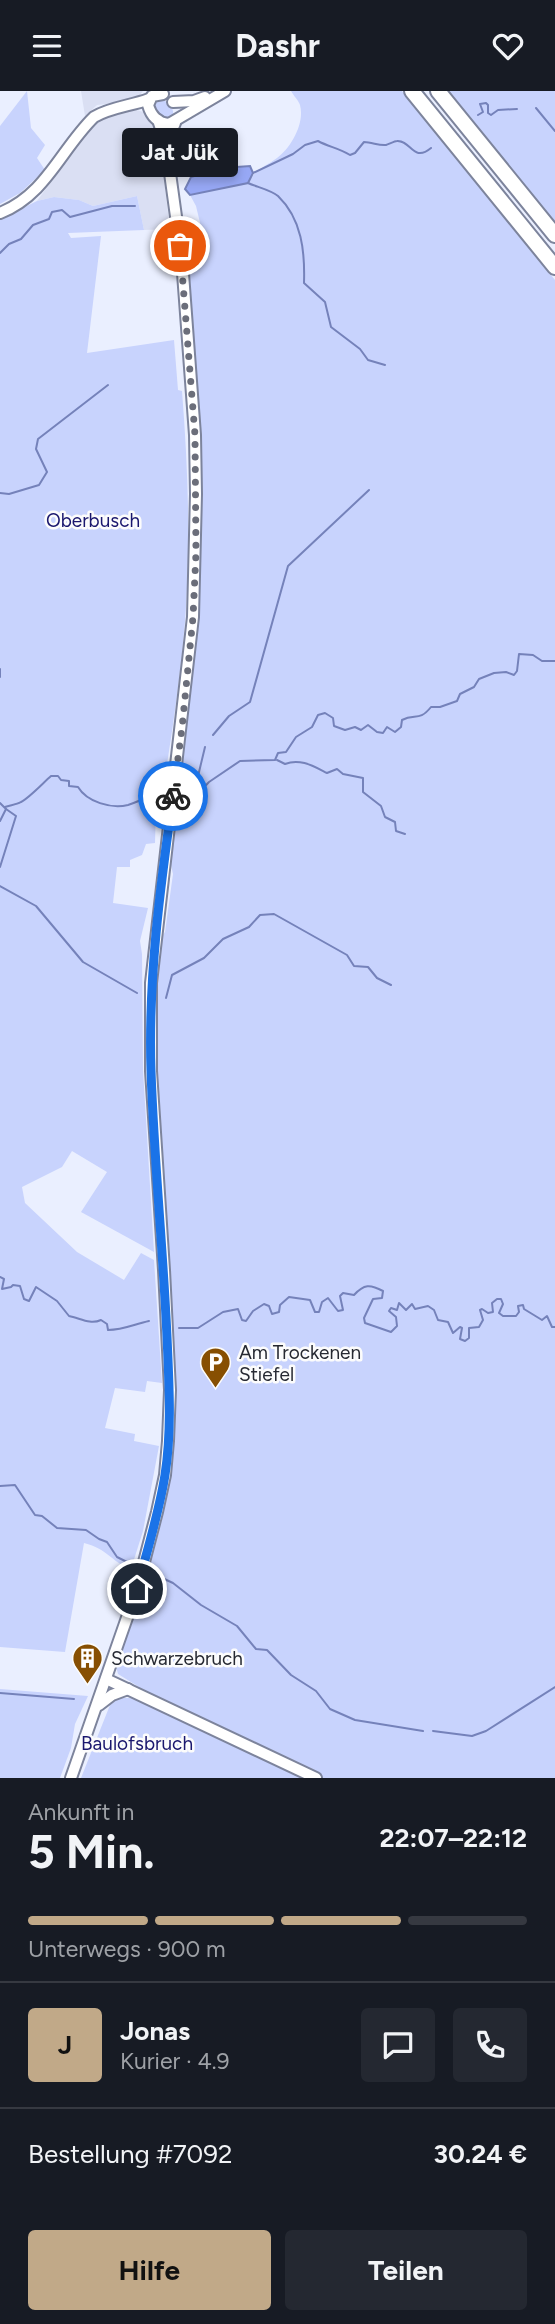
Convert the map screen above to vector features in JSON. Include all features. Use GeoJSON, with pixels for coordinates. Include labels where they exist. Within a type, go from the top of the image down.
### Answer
{"type":"FeatureCollection","features":[{"type":"Feature","properties":{"kind":"highway"},"geometry":{"type":"LineString","coordinates":[[411,91],[555,267]]}},
{"type":"Feature","properties":{"kind":"highway"},"geometry":{"type":"LineString","coordinates":[[438,91],[555,235]]}},
{"type":"Feature","properties":{"kind":"main road"},"geometry":{"type":"LineString","coordinates":[[0,213],[19,204],[41,185],[94,117],[111,109],[133,106],[154,97],[173,102],[194,101],[217,91]]}},
{"type":"Feature","properties":{"kind":"main road"},"geometry":{"type":"LineString","coordinates":[[158,120],[163,124],[176,121],[225,91]]}},
{"type":"Feature","properties":{"kind":"main road"},"geometry":{"type":"LineString","coordinates":[[71,1778],[137,1589],[158,1512],[168,1441],[170,1389],[151,1071],[151,983],[193,617],[196,494],[195,435],[182,260],[166,144],[154,97]]}},
{"type":"Feature","properties":{"kind":"main road"},"geometry":{"type":"LineString","coordinates":[[166,144],[176,121],[177,109],[173,102]]}},
{"type":"Feature","properties":{"kind":"main road"},"geometry":{"type":"LineString","coordinates":[[106,1679],[316,1778]]}},
{"type":"Feature","properties":{"kind":"main road"},"geometry":{"type":"LineString","coordinates":[[97,1706],[112,1695],[128,1689]]}},
{"type":"Feature","properties":{"kind":"shaded area"},"geometry":{"type":"Polygon","coordinates":[[[81,91],[143,91],[135,101],[97,105],[85,116],[81,91]]]}},
{"type":"Feature","properties":{"kind":"shaded area"},"geometry":{"type":"Polygon","coordinates":[[[137,110],[146,113],[155,127],[160,146],[170,229],[144,230],[137,196],[93,206],[79,200],[54,197],[37,201],[90,128],[102,117],[137,110]]]}},
{"type":"Feature","properties":{"kind":"green space"},"geometry":{"type":"Polygon","coordinates":[[[27,91],[31,128],[45,145],[37,158],[45,170],[20,193],[0,204],[0,126],[27,91]]]}},
{"type":"Feature","properties":{"kind":"green space","name":"Baulofsbruch"},"geometry":{"type":"Polygon","coordinates":[[[291,91],[402,91],[555,280],[555,1778],[81,1778],[110,1705],[119,1698],[135,1698],[139,1687],[118,1674],[116,1666],[144,1582],[169,1474],[155,985],[160,939],[165,932],[173,874],[170,861],[198,618],[201,553],[201,491],[186,260],[208,256],[196,206],[190,195],[248,183],[257,171],[282,154],[299,127],[300,105],[291,91]]]}},
{"type":"Feature","properties":{"kind":"green space"},"geometry":{"type":"Polygon","coordinates":[[[448,91],[555,91],[555,222],[448,91]]]}},
{"type":"Feature","properties":{"kind":"green space"},"geometry":{"type":"Polygon","coordinates":[[[159,97],[172,107],[173,117],[166,120],[153,110],[153,99],[159,97]]]}},
{"type":"Feature","properties":{"kind":"green space","name":"Oberbusch"},"geometry":{"type":"Polygon","coordinates":[[[137,196],[144,230],[68,233],[71,238],[101,236],[87,353],[174,340],[178,390],[182,391],[188,565],[178,692],[160,808],[156,808],[155,843],[146,844],[142,855],[130,860],[130,867],[117,867],[113,903],[148,908],[140,941],[143,1070],[154,1252],[81,1212],[107,1172],[72,1151],[62,1167],[22,1187],[25,1203],[77,1252],[124,1280],[141,1253],[154,1260],[162,1383],[147,1381],[145,1392],[115,1388],[105,1428],[135,1434],[134,1441],[159,1446],[143,1531],[131,1569],[99,1548],[84,1543],[65,1652],[0,1647],[0,219],[37,201],[54,197],[79,200],[93,206],[137,196]]]}},
{"type":"Feature","properties":{"kind":"green space"},"geometry":{"type":"Polygon","coordinates":[[[0,1689],[88,1696],[75,1724],[71,1748],[60,1778],[0,1778],[0,1689]]]}},
{"type":"Feature","properties":{"kind":"water"},"geometry":{"type":"Polygon","coordinates":[[[250,166],[253,173],[248,183],[190,195],[185,189],[191,177],[222,168],[250,166]]]}},
{"type":"Feature","properties":{"kind":"waterway"},"geometry":{"type":"LineString","coordinates":[[478,115],[483,112],[480,104],[486,103],[491,115],[498,110],[517,109]]}},
{"type":"Feature","properties":{"kind":"waterway"},"geometry":{"type":"LineString","coordinates":[[536,108],[555,131]]}},
{"type":"Feature","properties":{"kind":"waterway"},"geometry":{"type":"LineString","coordinates":[[253,173],[293,154],[305,145],[318,141],[350,155],[364,142],[383,145],[402,142],[420,153],[431,148]]}},
{"type":"Feature","properties":{"kind":"waterway"},"geometry":{"type":"LineString","coordinates":[[248,183],[278,196],[292,215],[303,248],[304,283],[325,302],[331,327],[360,349],[368,360],[385,365]]}},
{"type":"Feature","properties":{"kind":"waterway"},"geometry":{"type":"LineString","coordinates":[[0,253],[9,244],[21,239],[33,225],[49,219],[52,212],[62,210],[70,217],[112,206],[135,206]]}},
{"type":"Feature","properties":{"kind":"waterway"},"geometry":{"type":"LineString","coordinates":[[0,493],[9,494],[39,485],[47,472],[36,449],[38,439],[108,385]]}},
{"type":"Feature","properties":{"kind":"waterway"},"geometry":{"type":"LineString","coordinates":[[213,735],[229,716],[250,702],[288,566],[369,490]]}},
{"type":"Feature","properties":{"kind":"waterway"},"geometry":{"type":"LineString","coordinates":[[186,798],[193,799],[209,782],[240,761],[275,760],[278,753],[286,752],[296,737],[312,727],[318,715],[325,713],[333,718],[334,726],[345,730],[355,727],[361,730],[368,725],[377,732],[383,733],[387,727],[395,732],[401,727],[402,720],[420,716],[431,707],[457,701],[460,694],[474,687],[479,679],[494,673],[506,672],[514,675],[519,654],[533,655],[542,661],[555,661]]}},
{"type":"Feature","properties":{"kind":"waterway"},"geometry":{"type":"LineString","coordinates":[[0,669],[0,677]]}},
{"type":"Feature","properties":{"kind":"waterway"},"geometry":{"type":"LineString","coordinates":[[193,797],[205,747]]}},
{"type":"Feature","properties":{"kind":"waterway"},"geometry":{"type":"LineString","coordinates":[[277,760],[285,764],[306,764],[327,773],[337,769],[343,774],[363,778],[363,792],[381,806],[385,817],[395,822],[396,831],[405,834]]}},
{"type":"Feature","properties":{"kind":"waterway"},"geometry":{"type":"LineString","coordinates":[[5,807],[24,800],[51,776],[69,781],[69,786],[78,787],[87,797],[107,805],[128,805],[155,796]]}},
{"type":"Feature","properties":{"kind":"waterway"},"geometry":{"type":"LineString","coordinates":[[0,803],[6,809],[0,821]]}},
{"type":"Feature","properties":{"kind":"waterway"},"geometry":{"type":"LineString","coordinates":[[0,867],[16,816],[6,809]]}},
{"type":"Feature","properties":{"kind":"waterway"},"geometry":{"type":"LineString","coordinates":[[0,886],[36,906],[83,962],[137,993]]}},
{"type":"Feature","properties":{"kind":"waterway"},"geometry":{"type":"LineString","coordinates":[[166,998],[172,975],[204,958],[223,939],[249,927],[260,915],[274,914],[347,955],[354,966],[368,967],[377,978],[391,985]]}},
{"type":"Feature","properties":{"kind":"waterway"},"geometry":{"type":"LineString","coordinates":[[0,1277],[4,1279],[2,1289],[13,1285],[20,1286],[24,1299],[29,1301],[36,1287],[57,1301],[69,1316],[89,1321],[101,1320],[107,1324],[108,1330],[149,1321]]}},
{"type":"Feature","properties":{"kind":"waterway"},"geometry":{"type":"LineString","coordinates":[[179,1328],[198,1328],[223,1312],[238,1309],[242,1320],[246,1321],[253,1311],[264,1304],[269,1306],[272,1314],[279,1312],[280,1305],[289,1297],[310,1300],[315,1312],[319,1312],[322,1302],[328,1298],[338,1311],[343,1310],[340,1296],[343,1293],[354,1295],[367,1286],[383,1291],[382,1298],[373,1299],[364,1318],[365,1323],[391,1332],[397,1326],[396,1317],[389,1311],[391,1308],[397,1310],[399,1303],[406,1310],[412,1304],[415,1309],[428,1306],[434,1310],[438,1320],[448,1322],[453,1333],[462,1328],[460,1339],[465,1341],[469,1338],[469,1328],[479,1327],[483,1320],[480,1310],[493,1312],[492,1303],[497,1299],[501,1299],[503,1304],[499,1313],[503,1316],[516,1316],[519,1312],[518,1306],[523,1305],[524,1309],[542,1320],[547,1316],[552,1327],[555,1327]]}},
{"type":"Feature","properties":{"kind":"waterway"},"geometry":{"type":"LineString","coordinates":[[0,1486],[15,1485],[35,1515],[42,1516],[57,1528],[86,1530],[107,1542],[117,1557],[139,1568]]}},
{"type":"Feature","properties":{"kind":"waterway"},"geometry":{"type":"LineString","coordinates":[[147,1571],[173,1583],[201,1605],[237,1626],[256,1649],[267,1650],[291,1675],[316,1691],[330,1709],[355,1720],[423,1731]]}},
{"type":"Feature","properties":{"kind":"waterway"},"geometry":{"type":"LineString","coordinates":[[433,1731],[472,1736],[486,1731],[555,1687]]}},
{"type":"Feature","properties":{"kind":"waterway"},"geometry":{"type":"LineString","coordinates":[[0,1693],[74,1699]]}},
{"type":"Feature","properties":{"kind":"way so far"},"geometry":{"type":"LineString","coordinates":[[173,796],[193,617],[196,553],[195,435],[180,246]]}},
{"type":"Feature","properties":{"kind":"place","name":"Jat Jük"},"geometry":{"type":"Point","coordinates":[180,246]}},
{"type":"Feature","properties":{"kind":"place","name":"Am Trockenen Stiefel"},"geometry":{"type":"Point","coordinates":[216,1390]}},
{"type":"Feature","properties":{"kind":"place","name":"Schwarzebruch"},"geometry":{"type":"Point","coordinates":[88,1685]}},
{"type":"Feature","properties":{"kind":"route"},"geometry":{"type":"LineString","coordinates":[[137,1589],[158,1512],[168,1441],[170,1389],[151,1071],[151,983],[173,796]]}}]}
